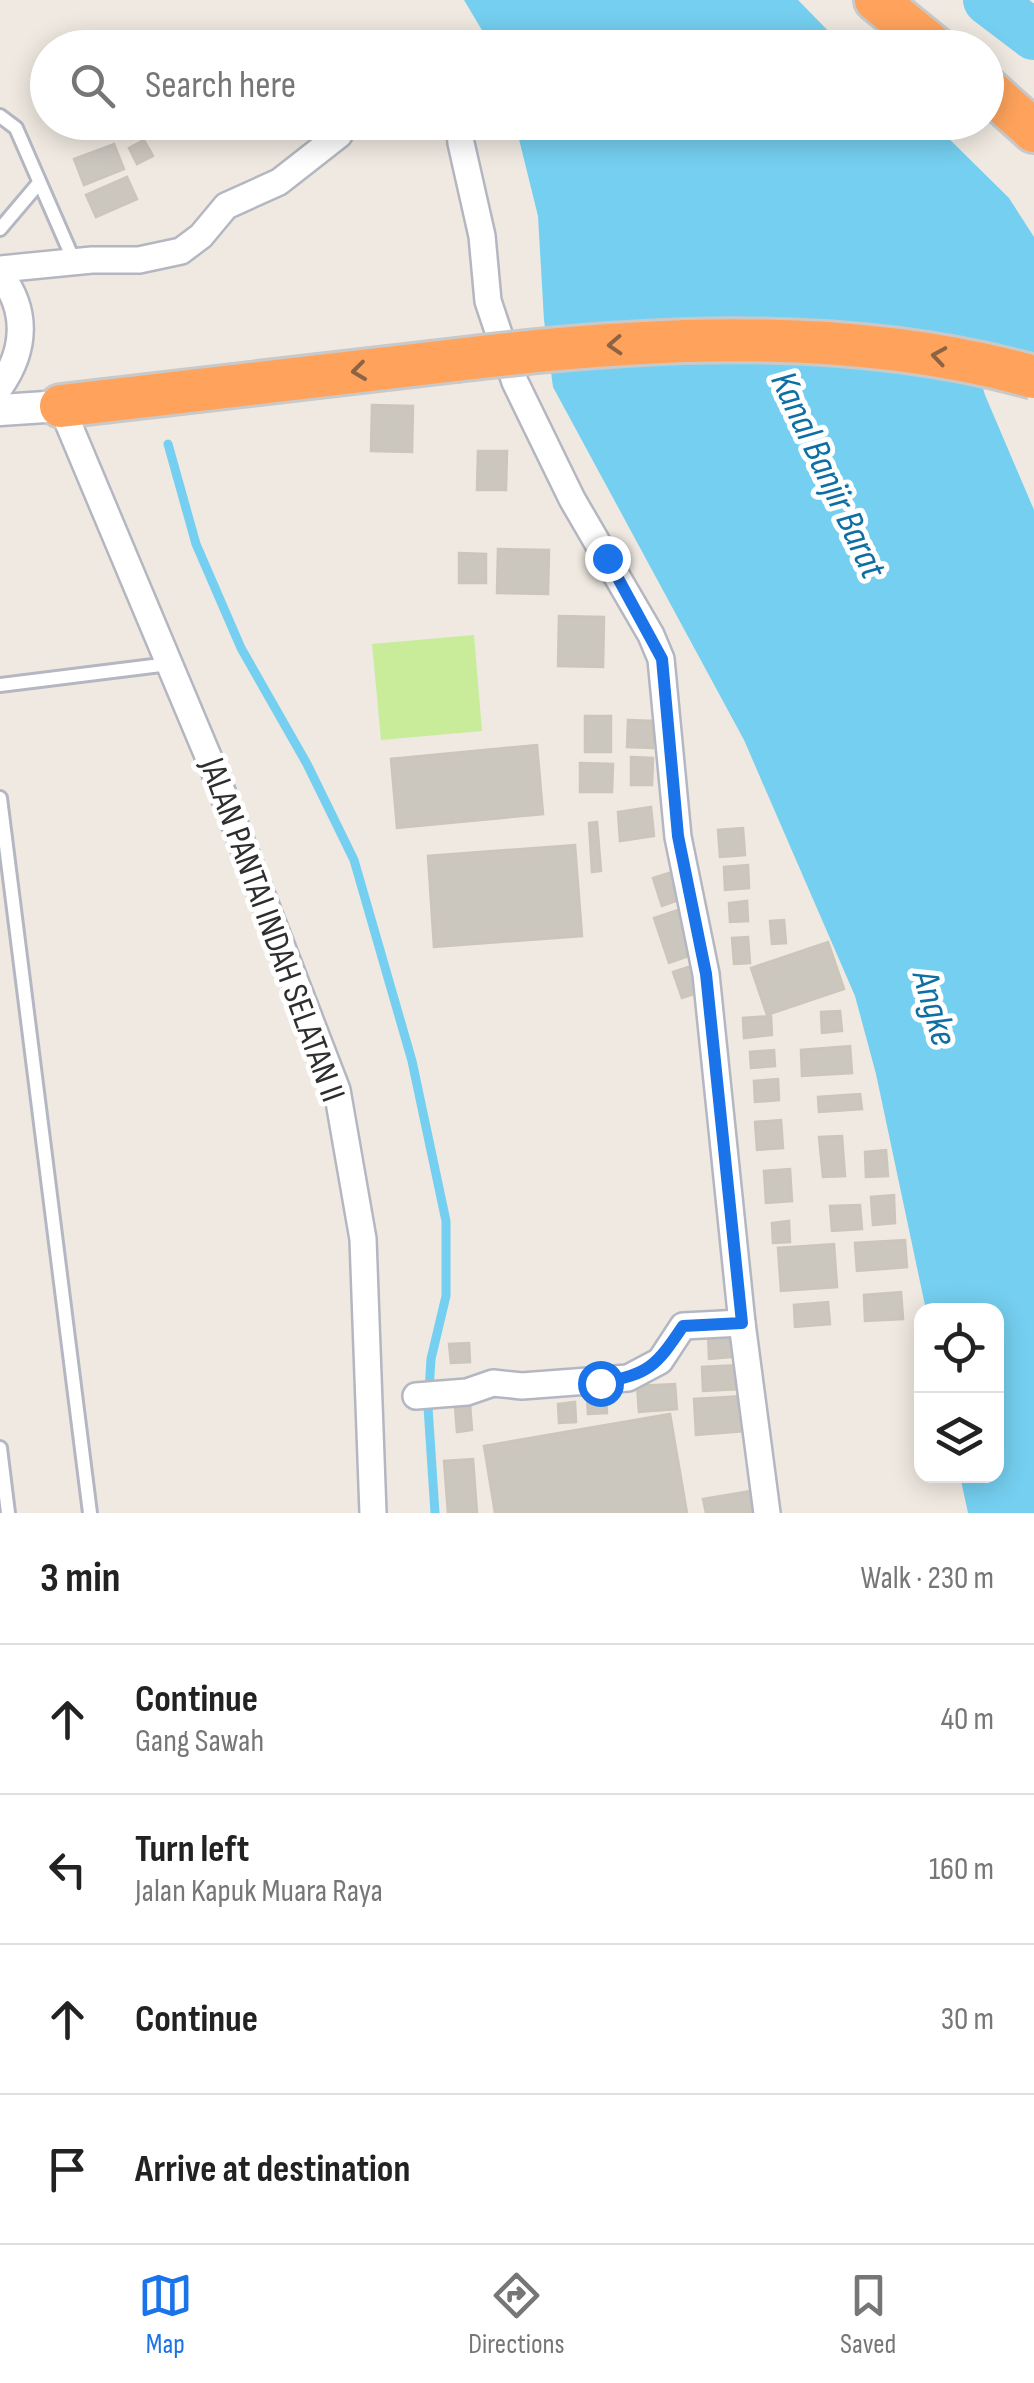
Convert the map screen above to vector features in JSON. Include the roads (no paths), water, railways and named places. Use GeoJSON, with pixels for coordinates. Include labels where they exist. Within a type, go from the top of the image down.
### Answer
{"type":"FeatureCollection","features":[{"type":"Feature","properties":{"kind":"highway"},"geometry":{"type":"LineString","coordinates":[[876,0],[913,30]]}},
{"type":"Feature","properties":{"kind":"highway"},"geometry":{"type":"LineString","coordinates":[[1004,104],[1034,131]]}},
{"type":"Feature","properties":{"kind":"highway"},"geometry":{"type":"LineString","coordinates":[[67,419],[456,360],[548,349],[646,344],[826,343],[974,362],[1034,376]]}},
{"type":"Feature","properties":{"kind":"street"},"geometry":{"type":"LineString","coordinates":[[0,387],[12,370],[21,328],[18,307],[0,272],[74,262],[139,260],[181,251],[202,236],[226,206],[279,182],[333,140]]}},
{"type":"Feature","properties":{"kind":"street"},"geometry":{"type":"LineString","coordinates":[[461,140],[482,236],[488,300],[516,382],[572,499],[662,659],[678,836],[706,974],[742,1323],[767,1513]]}},
{"type":"Feature","properties":{"kind":"street"},"geometry":{"type":"LineString","coordinates":[[0,410],[67,419]]}},
{"type":"Feature","properties":{"kind":"street","name":"JALAN PANTAI INDAH SELATAN II"},"geometry":{"type":"LineString","coordinates":[[67,419],[213,768],[337,1090],[363,1239],[374,1513]]}},
{"type":"Feature","properties":{"kind":"street"},"geometry":{"type":"LineString","coordinates":[[427,1396],[467,1392],[493,1383],[522,1386],[628,1378],[660,1360],[683,1326],[742,1323]]}},
{"type":"Feature","properties":{"kind":"lane"},"geometry":{"type":"LineString","coordinates":[[0,116],[16,128],[74,262]]}},
{"type":"Feature","properties":{"kind":"lane"},"geometry":{"type":"LineString","coordinates":[[0,229],[39,183]]}},
{"type":"Feature","properties":{"kind":"lane"},"geometry":{"type":"LineString","coordinates":[[0,685],[169,664]]}},
{"type":"Feature","properties":{"kind":"lane"},"geometry":{"type":"LineString","coordinates":[[0,798],[90,1513]]}},
{"type":"Feature","properties":{"kind":"lane"},"geometry":{"type":"LineString","coordinates":[[0,1448],[8,1513]]}},
{"type":"Feature","properties":{"kind":"water"},"geometry":{"type":"Polygon","coordinates":[[[464,0],[798,0],[827,30],[482,30],[464,0]]]}},
{"type":"Feature","properties":{"kind":"water"},"geometry":{"type":"Polygon","coordinates":[[[519,140],[950,140],[1009,198],[1034,237],[1034,360],[969,343],[985,395],[1034,510],[1034,1513],[968,1513],[962,1483],[1004,1483],[1004,1303],[925,1303],[876,1074],[855,996],[744,740],[553,387],[544,320],[538,216],[519,140]]]}},
{"type":"Feature","properties":{"kind":"waterway"},"geometry":{"type":"LineString","coordinates":[[988,0],[1034,35]]}},
{"type":"Feature","properties":{"kind":"waterway"},"geometry":{"type":"LineString","coordinates":[[168,444],[196,544],[241,648],[307,764],[354,860],[412,1061],[446,1221],[446,1296],[431,1359],[428,1407],[435,1513]]}},
{"type":"Feature","properties":{"kind":"water label","name":"Kanal Banjir Barat"},"geometry":{"type":"Point","coordinates":[828,475]}},
{"type":"Feature","properties":{"kind":"water label","name":"Angke"},"geometry":{"type":"Point","coordinates":[934,1008]}}]}
